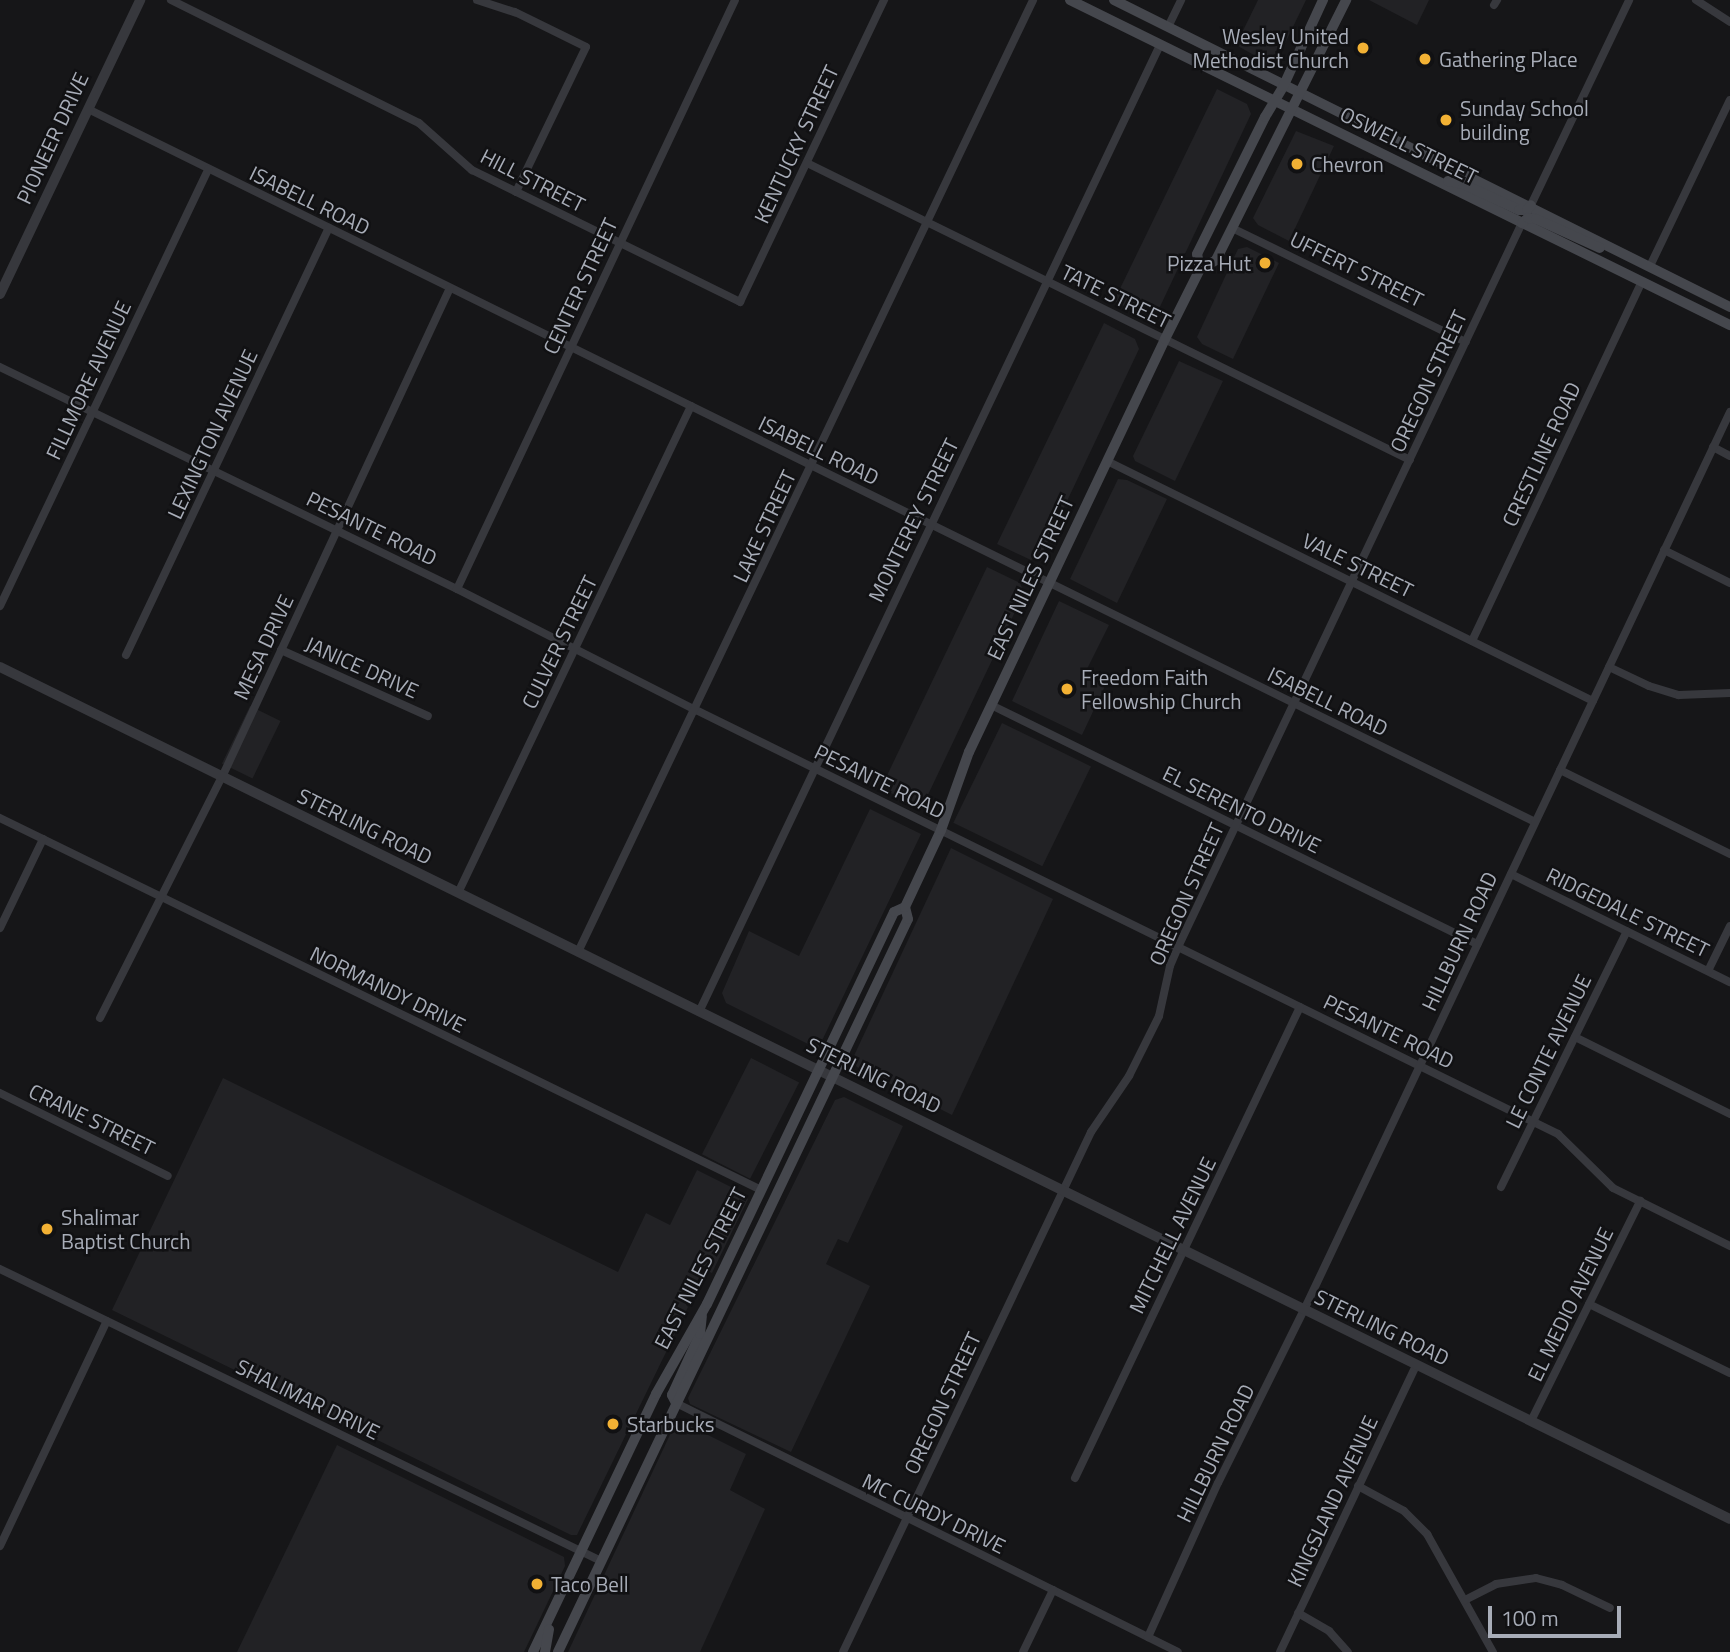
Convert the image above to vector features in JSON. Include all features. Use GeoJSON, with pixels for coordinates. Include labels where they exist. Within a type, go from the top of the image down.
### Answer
{"type":"FeatureCollection","features":[{"type":"Feature","properties":{"kind":"main road","name":"OSWELL STREET"},"geometry":{"type":"LineString","coordinates":[[1070,0],[1730,325]]}},
{"type":"Feature","properties":{"kind":"main road","name":"OSWELL STREET"},"geometry":{"type":"LineString","coordinates":[[1114,0],[1283,87],[1531,205],[1730,307]]}},
{"type":"Feature","properties":{"kind":"main road","name":"EAST NILES STREET"},"geometry":{"type":"LineString","coordinates":[[1200,269],[1197,254],[1283,87],[1323,0]]}},
{"type":"Feature","properties":{"kind":"main road","name":"EAST NILES STREET"},"geometry":{"type":"LineString","coordinates":[[558,1652],[908,919],[905,907],[941,830],[970,752],[1165,339],[1200,269],[1216,260],[1346,0]]}},
{"type":"Feature","properties":{"kind":"main road"},"geometry":{"type":"LineString","coordinates":[[1432,178],[1463,184],[1519,210],[1527,210],[1531,205]]}},
{"type":"Feature","properties":{"kind":"main road"},"geometry":{"type":"LineString","coordinates":[[1522,223],[1528,218],[1536,219],[1596,248],[1619,252]]}},
{"type":"Feature","properties":{"kind":"main road","name":"EAST NILES STREET"},"geometry":{"type":"LineString","coordinates":[[533,1652],[656,1394],[702,1313],[894,912],[905,907]]}},
{"type":"Feature","properties":{"kind":"main road"},"geometry":{"type":"LineString","coordinates":[[738,1272],[761,1214],[765,1197],[761,1190]]}},
{"type":"Feature","properties":{"kind":"main road"},"geometry":{"type":"LineString","coordinates":[[676,1403],[672,1395],[701,1334],[702,1313]]}},
{"type":"Feature","properties":{"kind":"main road"},"geometry":{"type":"LineString","coordinates":[[545,1652],[551,1615]]}},
{"type":"Feature","properties":{"kind":"street","name":"PIONEER DRIVE"},"geometry":{"type":"LineString","coordinates":[[0,293],[140,0]]}},
{"type":"Feature","properties":{"kind":"street","name":"HILL STREET"},"geometry":{"type":"LineString","coordinates":[[171,0],[419,123],[461,164],[740,302]]}},
{"type":"Feature","properties":{"kind":"street"},"geometry":{"type":"LineString","coordinates":[[477,0],[515,12],[586,47],[516,192]]}},
{"type":"Feature","properties":{"kind":"street","name":"CENTER STREET"},"geometry":{"type":"LineString","coordinates":[[457,589],[735,0]]}},
{"type":"Feature","properties":{"kind":"street","name":"KENTUCKY STREET"},"geometry":{"type":"LineString","coordinates":[[740,302],[884,0]]}},
{"type":"Feature","properties":{"kind":"street","name":"LAKE STREET"},"geometry":{"type":"LineString","coordinates":[[578,952],[696,710],[1033,0]]}},
{"type":"Feature","properties":{"kind":"street"},"geometry":{"type":"LineString","coordinates":[[1168,27],[1181,0]]}},
{"type":"Feature","properties":{"kind":"street"},"geometry":{"type":"LineString","coordinates":[[1531,205],[1629,0]]}},
{"type":"Feature","properties":{"kind":"street"},"geometry":{"type":"LineString","coordinates":[[1696,0],[1730,22]]}},
{"type":"Feature","properties":{"kind":"street","name":"MONTEREY STREET"},"geometry":{"type":"LineString","coordinates":[[699,1012],[1160,45]]}},
{"type":"Feature","properties":{"kind":"street"},"geometry":{"type":"LineString","coordinates":[[1650,267],[1730,100]]}},
{"type":"Feature","properties":{"kind":"street","name":"ISABELL ROAD"},"geometry":{"type":"LineString","coordinates":[[88,109],[1535,822]]}},
{"type":"Feature","properties":{"kind":"street","name":"TATE STREET"},"geometry":{"type":"LineString","coordinates":[[807,163],[1410,460]]}},
{"type":"Feature","properties":{"kind":"street","name":"FILLMORE AVENUE"},"geometry":{"type":"LineString","coordinates":[[0,607],[208,169]]}},
{"type":"Feature","properties":{"kind":"street","name":"OREGON STREET"},"geometry":{"type":"LineString","coordinates":[[844,1652],[1091,1132],[1129,1076],[1154,1026],[1163,1002],[1170,966],[1178,947],[1522,223]]}},
{"type":"Feature","properties":{"kind":"street","name":"LEXINGTON AVENUE"},"geometry":{"type":"LineString","coordinates":[[126,654],[329,228]]}},
{"type":"Feature","properties":{"kind":"street","name":"UFFERT STREET"},"geometry":{"type":"LineString","coordinates":[[1232,228],[1466,342]]}},
{"type":"Feature","properties":{"kind":"street","name":"CRESTLINE ROAD"},"geometry":{"type":"LineString","coordinates":[[1472,641],[1642,282]]}},
{"type":"Feature","properties":{"kind":"street","name":"MESA DRIVE"},"geometry":{"type":"LineString","coordinates":[[100,1018],[223,775],[335,529],[450,288]]}},
{"type":"Feature","properties":{"kind":"street","name":"PESANTE ROAD"},"geometry":{"type":"LineString","coordinates":[[0,367],[457,589],[696,710],[1533,1122],[1569,1143],[1602,1181],[1730,1246]]}},
{"type":"Feature","properties":{"kind":"street","name":"CULVER STREET"},"geometry":{"type":"LineString","coordinates":[[458,893],[691,406]]}},
{"type":"Feature","properties":{"kind":"street","name":"HILLBURN ROAD"},"geometry":{"type":"LineString","coordinates":[[1148,1637],[1218,1483],[1304,1310],[1730,412]]}},
{"type":"Feature","properties":{"kind":"street"},"geometry":{"type":"LineString","coordinates":[[1713,447],[1730,456]]}},
{"type":"Feature","properties":{"kind":"street","name":"VALE STREET"},"geometry":{"type":"LineString","coordinates":[[1107,461],[1593,701]]}},
{"type":"Feature","properties":{"kind":"street"},"geometry":{"type":"LineString","coordinates":[[1664,551],[1730,583]]}},
{"type":"Feature","properties":{"kind":"street","name":"JANICE DRIVE"},"geometry":{"type":"LineString","coordinates":[[282,650],[428,716]]}},
{"type":"Feature","properties":{"kind":"street","name":"STERLING ROAD"},"geometry":{"type":"LineString","coordinates":[[0,667],[1730,1519]]}},
{"type":"Feature","properties":{"kind":"street"},"geometry":{"type":"LineString","coordinates":[[1609,667],[1649,686],[1679,695],[1730,693]]}},
{"type":"Feature","properties":{"kind":"street","name":"EL SERENTO DRIVE"},"geometry":{"type":"LineString","coordinates":[[991,705],[1477,944]]}},
{"type":"Feature","properties":{"kind":"street"},"geometry":{"type":"LineString","coordinates":[[1560,770],[1730,854]]}},
{"type":"Feature","properties":{"kind":"street","name":"NORMANDY DRIVE"},"geometry":{"type":"LineString","coordinates":[[0,818],[761,1190]]}},
{"type":"Feature","properties":{"kind":"street"},"geometry":{"type":"LineString","coordinates":[[0,928],[43,839]]}},
{"type":"Feature","properties":{"kind":"street","name":"RIDGEDALE STREET"},"geometry":{"type":"LineString","coordinates":[[1511,874],[1730,982]]}},
{"type":"Feature","properties":{"kind":"street"},"geometry":{"type":"LineString","coordinates":[[1708,971],[1730,926]]}},
{"type":"Feature","properties":{"kind":"street","name":"LE CONTE AVENUE"},"geometry":{"type":"LineString","coordinates":[[1501,1187],[1627,931]]}},
{"type":"Feature","properties":{"kind":"street","name":"MITCHELL AVENUE"},"geometry":{"type":"LineString","coordinates":[[1075,1478],[1300,1007]]}},
{"type":"Feature","properties":{"kind":"street"},"geometry":{"type":"LineString","coordinates":[[1575,1037],[1730,1114]]}},
{"type":"Feature","properties":{"kind":"street","name":"CRANE STREET"},"geometry":{"type":"LineString","coordinates":[[0,1093],[168,1176]]}},
{"type":"Feature","properties":{"kind":"street","name":"EL MEDIO AVENUE"},"geometry":{"type":"LineString","coordinates":[[1531,1422],[1640,1201]]}},
{"type":"Feature","properties":{"kind":"street","name":"SHALIMAR DRIVE"},"geometry":{"type":"LineString","coordinates":[[0,1269],[601,1561]]}},
{"type":"Feature","properties":{"kind":"street"},"geometry":{"type":"LineString","coordinates":[[1589,1304],[1730,1373]]}},
{"type":"Feature","properties":{"kind":"street"},"geometry":{"type":"LineString","coordinates":[[0,1546],[107,1321]]}},
{"type":"Feature","properties":{"kind":"street","name":"KINGSLAND AVENUE"},"geometry":{"type":"LineString","coordinates":[[1280,1652],[1416,1365]]}},
{"type":"Feature","properties":{"kind":"street","name":"MC CURDY DRIVE"},"geometry":{"type":"LineString","coordinates":[[676,1403],[1178,1652]]}},
{"type":"Feature","properties":{"kind":"street"},"geometry":{"type":"LineString","coordinates":[[1358,1486],[1391,1502],[1416,1522],[1435,1547],[1493,1652]]}},
{"type":"Feature","properties":{"kind":"street"},"geometry":{"type":"LineString","coordinates":[[1465,1600],[1496,1584],[1536,1578],[1562,1585],[1610,1608]]}},
{"type":"Feature","properties":{"kind":"street"},"geometry":{"type":"LineString","coordinates":[[1023,1652],[1052,1590]]}},
{"type":"Feature","properties":{"kind":"street"},"geometry":{"type":"LineString","coordinates":[[1298,1613],[1329,1631],[1348,1652]]}},
{"type":"Feature","properties":{"kind":"shaded area"},"geometry":{"type":"Polygon","coordinates":[[[1258,0],[1306,0],[1276,62],[1270,64],[1236,45],[1258,0]]]}},
{"type":"Feature","properties":{"kind":"shaded area"},"geometry":{"type":"Polygon","coordinates":[[[1369,0],[1429,0],[1417,25],[1369,0]]]}},
{"type":"Feature","properties":{"kind":"shaded area"},"geometry":{"type":"Polygon","coordinates":[[[1217,89],[1247,104],[1251,114],[1157,313],[1146,317],[1114,301],[1217,89]]]}},
{"type":"Feature","properties":{"kind":"shaded area"},"geometry":{"type":"Polygon","coordinates":[[[1296,131],[1334,146],[1289,241],[1258,225],[1253,218],[1296,131]]]}},
{"type":"Feature","properties":{"kind":"shaded area"},"geometry":{"type":"Polygon","coordinates":[[[1247,247],[1279,263],[1233,359],[1202,344],[1197,337],[1238,249],[1247,247]]]}},
{"type":"Feature","properties":{"kind":"shaded area"},"geometry":{"type":"Polygon","coordinates":[[[1104,323],[1135,339],[1139,349],[1041,556],[1031,560],[997,544],[1104,323]]]}},
{"type":"Feature","properties":{"kind":"shaded area"},"geometry":{"type":"Polygon","coordinates":[[[1179,361],[1223,381],[1175,481],[1135,461],[1133,456],[1179,361]]]}},
{"type":"Feature","properties":{"kind":"shaded area"},"geometry":{"type":"Polygon","coordinates":[[[1118,479],[1127,480],[1167,499],[1117,603],[1070,579],[1118,479]]]}},
{"type":"Feature","properties":{"kind":"shaded area"},"geometry":{"type":"Polygon","coordinates":[[[987,567],[1020,583],[1024,593],[925,801],[915,805],[881,788],[987,567]]]}},
{"type":"Feature","properties":{"kind":"shaded area"},"geometry":{"type":"Polygon","coordinates":[[[1059,601],[1109,625],[1084,675],[1105,686],[1082,735],[1012,701],[1059,601]]]}},
{"type":"Feature","properties":{"kind":"shaded area"},"geometry":{"type":"Polygon","coordinates":[[[250,706],[281,721],[253,778],[222,764],[250,706]]]}},
{"type":"Feature","properties":{"kind":"shaded area"},"geometry":{"type":"Polygon","coordinates":[[[1002,723],[1091,766],[1042,866],[953,823],[1002,723]]]}},
{"type":"Feature","properties":{"kind":"shaded area"},"geometry":{"type":"Polygon","coordinates":[[[870,809],[921,834],[818,1049],[726,1003],[722,993],[749,931],[799,956],[870,809]]]}},
{"type":"Feature","properties":{"kind":"shaded area"},"geometry":{"type":"Polygon","coordinates":[[[951,848],[1053,899],[952,1115],[857,1067],[852,1060],[951,848]]]}},
{"type":"Feature","properties":{"kind":"shaded area"},"geometry":{"type":"Polygon","coordinates":[[[751,1058],[799,1083],[750,1179],[702,1154],[751,1058]]]}},
{"type":"Feature","properties":{"kind":"shaded area"},"geometry":{"type":"Polygon","coordinates":[[[223,1078],[618,1272],[646,1213],[670,1225],[697,1170],[737,1190],[748,1199],[712,1273],[703,1269],[686,1305],[688,1307],[577,1535],[571,1535],[112,1310],[223,1078]]]}},
{"type":"Feature","properties":{"kind":"shaded area"},"geometry":{"type":"Polygon","coordinates":[[[844,1097],[903,1126],[848,1243],[838,1239],[826,1264],[870,1286],[791,1452],[690,1404],[688,1398],[835,1100],[844,1097]]]}},
{"type":"Feature","properties":{"kind":"shaded area"},"geometry":{"type":"Polygon","coordinates":[[[682,1422],[746,1454],[730,1490],[765,1509],[700,1652],[568,1652],[675,1424],[682,1422]]]}},
{"type":"Feature","properties":{"kind":"shaded area"},"geometry":{"type":"Polygon","coordinates":[[[337,1445],[564,1557],[565,1566],[524,1652],[237,1652],[337,1445]]]}},
{"type":"Feature","properties":{"kind":"place","name":"Wesley United Methodist Church"},"geometry":{"type":"Point","coordinates":[1363,48]}},
{"type":"Feature","properties":{"kind":"place","name":"Gathering Place"},"geometry":{"type":"Point","coordinates":[1425,59]}},
{"type":"Feature","properties":{"kind":"place","name":"Sunday School building"},"geometry":{"type":"Point","coordinates":[1446,120]}},
{"type":"Feature","properties":{"kind":"place","name":"Chevron"},"geometry":{"type":"Point","coordinates":[1297,164]}},
{"type":"Feature","properties":{"kind":"place","name":"Pizza Hut"},"geometry":{"type":"Point","coordinates":[1265,263]}},
{"type":"Feature","properties":{"kind":"place","name":"Freedom Faith Fellowship Church"},"geometry":{"type":"Point","coordinates":[1067,689]}},
{"type":"Feature","properties":{"kind":"place","name":"Shalimar Baptist Church"},"geometry":{"type":"Point","coordinates":[47,1229]}},
{"type":"Feature","properties":{"kind":"place","name":"Starbucks"},"geometry":{"type":"Point","coordinates":[613,1424]}},
{"type":"Feature","properties":{"kind":"place","name":"Taco Bell"},"geometry":{"type":"Point","coordinates":[537,1584]}}]}
